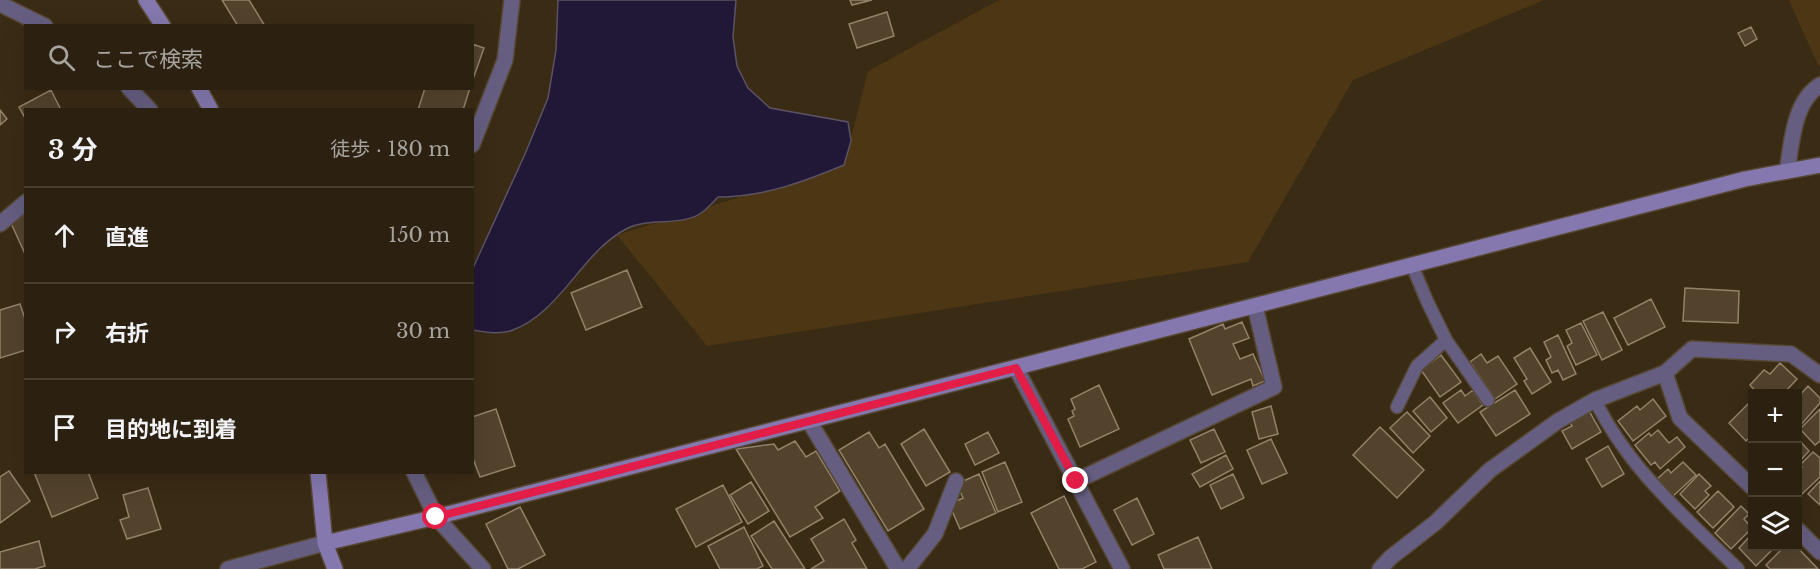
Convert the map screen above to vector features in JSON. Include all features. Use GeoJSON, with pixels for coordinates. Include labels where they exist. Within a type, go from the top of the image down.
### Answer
{"type":"FeatureCollection","features":[{"type":"Feature","properties":{"kind":"street"},"geometry":{"type":"LineString","coordinates":[[146,0],[162,24]]}},
{"type":"Feature","properties":{"kind":"street"},"geometry":{"type":"LineString","coordinates":[[474,140],[505,60],[512,0]]}},
{"type":"Feature","properties":{"kind":"street"},"geometry":{"type":"LineString","coordinates":[[0,4],[41,24]]}},
{"type":"Feature","properties":{"kind":"street"},"geometry":{"type":"LineString","coordinates":[[1786,171],[1799,111],[1810,91],[1820,85]]}},
{"type":"Feature","properties":{"kind":"street"},"geometry":{"type":"LineString","coordinates":[[131,90],[148,108]]}},
{"type":"Feature","properties":{"kind":"street"},"geometry":{"type":"LineString","coordinates":[[200,90],[210,108]]}},
{"type":"Feature","properties":{"kind":"street"},"geometry":{"type":"LineString","coordinates":[[228,569],[1745,179],[1820,165]]}},
{"type":"Feature","properties":{"kind":"street"},"geometry":{"type":"LineString","coordinates":[[0,224],[24,204]]}},
{"type":"Feature","properties":{"kind":"street"},"geometry":{"type":"LineString","coordinates":[[1076,481],[1274,387],[1255,306]]}},
{"type":"Feature","properties":{"kind":"street"},"geometry":{"type":"LineString","coordinates":[[1380,569],[1390,558],[1435,523],[1490,470],[1558,421],[1594,400],[1665,373],[1692,350],[1791,354],[1820,375]]}},
{"type":"Feature","properties":{"kind":"street"},"geometry":{"type":"LineString","coordinates":[[1016,368],[1122,569]]}},
{"type":"Feature","properties":{"kind":"street"},"geometry":{"type":"LineString","coordinates":[[1665,373],[1680,418],[1748,483]]}},
{"type":"Feature","properties":{"kind":"street"},"geometry":{"type":"LineString","coordinates":[[808,421],[898,569]]}},
{"type":"Feature","properties":{"kind":"street"},"geometry":{"type":"LineString","coordinates":[[318,474],[325,543],[335,569]]}},
{"type":"Feature","properties":{"kind":"street"},"geometry":{"type":"LineString","coordinates":[[415,474],[436,517],[483,569]]}},
{"type":"Feature","properties":{"kind":"street"},"geometry":{"type":"LineString","coordinates":[[907,569],[935,534],[956,482]]}},
{"type":"Feature","properties":{"kind":"street"},"geometry":{"type":"LineString","coordinates":[[1802,535],[1820,552]]}},
{"type":"Feature","properties":{"kind":"lane"},"geometry":{"type":"LineString","coordinates":[[1412,265],[1426,301],[1446,340],[1488,400]]}},
{"type":"Feature","properties":{"kind":"lane"},"geometry":{"type":"LineString","coordinates":[[1397,407],[1417,366],[1446,340]]}},
{"type":"Feature","properties":{"kind":"lane"},"geometry":{"type":"LineString","coordinates":[[1594,400],[1614,436],[1643,475],[1738,569]]}},
{"type":"Feature","properties":{"kind":"shaded area"},"geometry":{"type":"Polygon","coordinates":[[[558,0],[736,0],[733,37],[737,66],[748,88],[770,108],[848,122],[851,141],[844,165],[798,183],[767,191],[718,197],[703,211],[684,220],[644,223],[626,229],[610,239],[545,310],[530,321],[513,330],[503,332],[474,330],[474,266],[548,98],[556,50],[558,0]]]}},
{"type":"Feature","properties":{"kind":"shaded area"},"geometry":{"type":"Polygon","coordinates":[[[999,0],[1544,0],[1353,80],[1248,262],[707,346],[617,235],[844,165],[868,71],[999,0]]]}},
{"type":"Feature","properties":{"kind":"shaded area"},"geometry":{"type":"Polygon","coordinates":[[[1789,0],[1820,0],[1820,66],[1818,65],[1789,0]]]}},
{"type":"Feature","properties":{"kind":"building"},"geometry":{"type":"Polygon","coordinates":[[[222,0],[249,0],[264,24],[237,24],[222,0]]]}},
{"type":"Feature","properties":{"kind":"building"},"geometry":{"type":"Polygon","coordinates":[[[850,0],[872,0],[852,5],[850,0]]]}},
{"type":"Feature","properties":{"kind":"building"},"geometry":{"type":"Polygon","coordinates":[[[887,12],[894,36],[857,48],[849,24],[887,12]]]}},
{"type":"Feature","properties":{"kind":"building"},"geometry":{"type":"Polygon","coordinates":[[[1751,27],[1757,39],[1745,46],[1738,33],[1751,27]]]}},
{"type":"Feature","properties":{"kind":"building"},"geometry":{"type":"Polygon","coordinates":[[[474,45],[484,48],[474,76],[474,45]]]}},
{"type":"Feature","properties":{"kind":"building"},"geometry":{"type":"Polygon","coordinates":[[[51,90],[60,108],[24,108],[24,116],[19,107],[51,90]]]}},
{"type":"Feature","properties":{"kind":"building"},"geometry":{"type":"Polygon","coordinates":[[[424,90],[469,90],[464,108],[419,108],[424,90]]]}},
{"type":"Feature","properties":{"kind":"building"},"geometry":{"type":"Polygon","coordinates":[[[0,110],[7,119],[0,125],[0,110]]]}},
{"type":"Feature","properties":{"kind":"building"},"geometry":{"type":"Polygon","coordinates":[[[24,215],[24,252],[10,221],[24,215]]]}},
{"type":"Feature","properties":{"kind":"building"},"geometry":{"type":"Polygon","coordinates":[[[627,270],[642,307],[586,330],[571,293],[627,270]]]}},
{"type":"Feature","properties":{"kind":"building"},"geometry":{"type":"Polygon","coordinates":[[[1685,288],[1739,291],[1738,323],[1683,321],[1685,288]]]}},
{"type":"Feature","properties":{"kind":"building"},"geometry":{"type":"Polygon","coordinates":[[[1651,299],[1665,327],[1628,345],[1614,318],[1651,299]]]}},
{"type":"Feature","properties":{"kind":"building"},"geometry":{"type":"Polygon","coordinates":[[[20,304],[24,316],[24,351],[0,358],[0,310],[20,304]]]}},
{"type":"Feature","properties":{"kind":"building"},"geometry":{"type":"Polygon","coordinates":[[[1603,312],[1622,350],[1602,360],[1583,321],[1603,312]]]}},
{"type":"Feature","properties":{"kind":"building"},"geometry":{"type":"Polygon","coordinates":[[[1242,322],[1249,338],[1233,344],[1240,359],[1253,354],[1265,381],[1253,386],[1251,379],[1212,395],[1189,339],[1223,324],[1225,329],[1242,322]]]}},
{"type":"Feature","properties":{"kind":"building"},"geometry":{"type":"Polygon","coordinates":[[[1581,323],[1597,355],[1576,365],[1567,346],[1572,343],[1566,330],[1581,323]]]}},
{"type":"Feature","properties":{"kind":"building"},"geometry":{"type":"Polygon","coordinates":[[[1558,335],[1576,374],[1563,380],[1558,370],[1552,373],[1546,360],[1551,357],[1544,342],[1558,335]]]}},
{"type":"Feature","properties":{"kind":"building"},"geometry":{"type":"Polygon","coordinates":[[[1530,348],[1551,382],[1532,394],[1524,381],[1527,379],[1514,358],[1530,348]]]}},
{"type":"Feature","properties":{"kind":"building"},"geometry":{"type":"Polygon","coordinates":[[[1481,354],[1487,363],[1498,356],[1517,384],[1495,399],[1470,362],[1481,354]]]}},
{"type":"Feature","properties":{"kind":"building"},"geometry":{"type":"Polygon","coordinates":[[[1441,355],[1461,382],[1440,397],[1421,370],[1441,355]]]}},
{"type":"Feature","properties":{"kind":"building"},"geometry":{"type":"Polygon","coordinates":[[[1780,363],[1797,379],[1788,389],[1754,389],[1750,385],[1764,370],[1770,374],[1780,363]]]}},
{"type":"Feature","properties":{"kind":"building"},"geometry":{"type":"Polygon","coordinates":[[[1099,385],[1119,429],[1080,447],[1068,419],[1074,416],[1072,411],[1075,409],[1071,399],[1099,385]]]}},
{"type":"Feature","properties":{"kind":"building"},"geometry":{"type":"Polygon","coordinates":[[[1808,386],[1820,398],[1820,403],[1802,423],[1802,393],[1808,386]]]}},
{"type":"Feature","properties":{"kind":"building"},"geometry":{"type":"Polygon","coordinates":[[[1461,390],[1465,396],[1473,390],[1483,405],[1458,423],[1443,403],[1461,390]]]}},
{"type":"Feature","properties":{"kind":"building"},"geometry":{"type":"Polygon","coordinates":[[[1515,390],[1530,414],[1496,436],[1480,412],[1515,390]]]}},
{"type":"Feature","properties":{"kind":"building"},"geometry":{"type":"Polygon","coordinates":[[[1430,397],[1447,418],[1431,432],[1413,411],[1430,397]]]}},
{"type":"Feature","properties":{"kind":"building"},"geometry":{"type":"Polygon","coordinates":[[[1653,399],[1666,416],[1633,441],[1618,421],[1637,406],[1640,410],[1653,399]]]}},
{"type":"Feature","properties":{"kind":"building"},"geometry":{"type":"Polygon","coordinates":[[[1748,404],[1748,439],[1746,441],[1729,423],[1748,404]]]}},
{"type":"Feature","properties":{"kind":"building"},"geometry":{"type":"Polygon","coordinates":[[[1271,406],[1278,434],[1259,439],[1252,412],[1271,406]]]}},
{"type":"Feature","properties":{"kind":"building"},"geometry":{"type":"Polygon","coordinates":[[[496,409],[515,466],[480,477],[474,461],[474,416],[496,409]]]}},
{"type":"Feature","properties":{"kind":"building"},"geometry":{"type":"Polygon","coordinates":[[[1588,409],[1601,432],[1572,449],[1562,431],[1572,426],[1569,420],[1588,409]]]}},
{"type":"Feature","properties":{"kind":"building"},"geometry":{"type":"Polygon","coordinates":[[[1820,409],[1820,441],[1815,445],[1802,431],[1802,427],[1820,409]]]}},
{"type":"Feature","properties":{"kind":"building"},"geometry":{"type":"Polygon","coordinates":[[[1407,412],[1430,436],[1413,453],[1390,428],[1407,412]]]}},
{"type":"Feature","properties":{"kind":"building"},"geometry":{"type":"Polygon","coordinates":[[[1380,427],[1424,470],[1397,498],[1353,455],[1380,427]]]}},
{"type":"Feature","properties":{"kind":"building"},"geometry":{"type":"Polygon","coordinates":[[[924,429],[950,472],[926,486],[901,444],[924,429]]]}},
{"type":"Feature","properties":{"kind":"building"},"geometry":{"type":"Polygon","coordinates":[[[1214,429],[1225,452],[1201,463],[1190,440],[1214,429]]]}},
{"type":"Feature","properties":{"kind":"building"},"geometry":{"type":"Polygon","coordinates":[[[1658,430],[1669,443],[1677,437],[1685,447],[1660,469],[1655,462],[1651,465],[1635,445],[1649,433],[1651,436],[1658,430]]]}},
{"type":"Feature","properties":{"kind":"building"},"geometry":{"type":"Polygon","coordinates":[[[869,432],[879,448],[885,444],[924,509],[888,531],[839,450],[869,432]]]}},
{"type":"Feature","properties":{"kind":"building"},"geometry":{"type":"Polygon","coordinates":[[[988,432],[999,453],[975,465],[965,444],[988,432]]]}},
{"type":"Feature","properties":{"kind":"building"},"geometry":{"type":"Polygon","coordinates":[[[1271,439],[1287,473],[1262,484],[1247,450],[1271,439]]]}},
{"type":"Feature","properties":{"kind":"building"},"geometry":{"type":"Polygon","coordinates":[[[795,441],[806,457],[816,451],[840,491],[815,507],[823,518],[790,537],[736,449],[774,444],[778,450],[795,441]]]}},
{"type":"Feature","properties":{"kind":"building"},"geometry":{"type":"Polygon","coordinates":[[[1802,443],[1809,451],[1802,459],[1802,443]]]}},
{"type":"Feature","properties":{"kind":"building"},"geometry":{"type":"Polygon","coordinates":[[[1608,446],[1624,474],[1602,487],[1586,459],[1608,446]]]}},
{"type":"Feature","properties":{"kind":"building"},"geometry":{"type":"Polygon","coordinates":[[[1813,452],[1820,458],[1820,477],[1802,494],[1802,467],[1802,463],[1813,452]]]}},
{"type":"Feature","properties":{"kind":"building"},"geometry":{"type":"Polygon","coordinates":[[[1226,455],[1233,469],[1200,487],[1192,474],[1226,455]]]}},
{"type":"Feature","properties":{"kind":"building"},"geometry":{"type":"Polygon","coordinates":[[[1005,462],[1022,502],[998,512],[982,472],[1005,462]]]}},
{"type":"Feature","properties":{"kind":"building"},"geometry":{"type":"Polygon","coordinates":[[[1683,462],[1696,475],[1672,497],[1656,480],[1668,469],[1671,473],[1683,462]]]}},
{"type":"Feature","properties":{"kind":"building"},"geometry":{"type":"Polygon","coordinates":[[[9,471],[30,501],[0,523],[0,477],[9,471]]]}},
{"type":"Feature","properties":{"kind":"building"},"geometry":{"type":"Polygon","coordinates":[[[35,474],[89,474],[98,498],[52,517],[35,474]]]}},
{"type":"Feature","properties":{"kind":"building"},"geometry":{"type":"Polygon","coordinates":[[[979,474],[996,513],[960,529],[949,504],[963,498],[957,484],[979,474]]]}},
{"type":"Feature","properties":{"kind":"building"},"geometry":{"type":"Polygon","coordinates":[[[1233,474],[1244,498],[1221,509],[1210,485],[1233,474]]]}},
{"type":"Feature","properties":{"kind":"building"},"geometry":{"type":"Polygon","coordinates":[[[1699,474],[1711,486],[1705,491],[1709,495],[1695,509],[1680,494],[1699,474]]]}},
{"type":"Feature","properties":{"kind":"building"},"geometry":{"type":"Polygon","coordinates":[[[1820,481],[1820,505],[1808,494],[1820,481]]]}},
{"type":"Feature","properties":{"kind":"building"},"geometry":{"type":"Polygon","coordinates":[[[751,482],[769,511],[748,524],[730,495],[751,482]]]}},
{"type":"Feature","properties":{"kind":"building"},"geometry":{"type":"Polygon","coordinates":[[[723,485],[742,522],[696,547],[676,509],[723,485]]]}},
{"type":"Feature","properties":{"kind":"building"},"geometry":{"type":"Polygon","coordinates":[[[148,488],[161,529],[127,539],[120,520],[129,517],[123,495],[148,488]]]}},
{"type":"Feature","properties":{"kind":"building"},"geometry":{"type":"Polygon","coordinates":[[[1718,491],[1734,507],[1713,528],[1697,512],[1718,491]]]}},
{"type":"Feature","properties":{"kind":"building"},"geometry":{"type":"Polygon","coordinates":[[[1064,496],[1096,562],[1082,569],[1059,569],[1031,513],[1064,496]]]}},
{"type":"Feature","properties":{"kind":"building"},"geometry":{"type":"Polygon","coordinates":[[[1137,498],[1154,534],[1132,545],[1114,510],[1137,498]]]}},
{"type":"Feature","properties":{"kind":"building"},"geometry":{"type":"Polygon","coordinates":[[[1741,506],[1748,513],[1744,519],[1748,524],[1748,532],[1731,549],[1715,533],[1741,506]]]}},
{"type":"Feature","properties":{"kind":"building"},"geometry":{"type":"Polygon","coordinates":[[[520,507],[545,555],[518,569],[508,569],[486,524],[520,507]]]}},
{"type":"Feature","properties":{"kind":"building"},"geometry":{"type":"Polygon","coordinates":[[[844,519],[856,540],[852,543],[867,569],[811,569],[824,561],[811,539],[844,519]]]}},
{"type":"Feature","properties":{"kind":"building"},"geometry":{"type":"Polygon","coordinates":[[[774,521],[805,569],[772,569],[751,536],[774,521]]]}},
{"type":"Feature","properties":{"kind":"building"},"geometry":{"type":"Polygon","coordinates":[[[744,527],[763,566],[757,569],[720,569],[708,546],[744,527]]]}},
{"type":"Feature","properties":{"kind":"building"},"geometry":{"type":"Polygon","coordinates":[[[1198,537],[1212,569],[1164,569],[1158,555],[1198,537]]]}},
{"type":"Feature","properties":{"kind":"building"},"geometry":{"type":"Polygon","coordinates":[[[1748,538],[1748,551],[1771,551],[1756,566],[1739,548],[1748,538]]]}},
{"type":"Feature","properties":{"kind":"building"},"geometry":{"type":"Polygon","coordinates":[[[39,541],[45,566],[35,569],[0,569],[0,552],[39,541]]]}},
{"type":"Feature","properties":{"kind":"building"},"geometry":{"type":"Polygon","coordinates":[[[1780,551],[1801,551],[1818,569],[1770,569],[1766,565],[1780,551]]]}},
{"type":"Feature","properties":{"kind":"route"},"geometry":{"type":"LineString","coordinates":[[436,517],[1016,368],[1076,481]]}}]}
